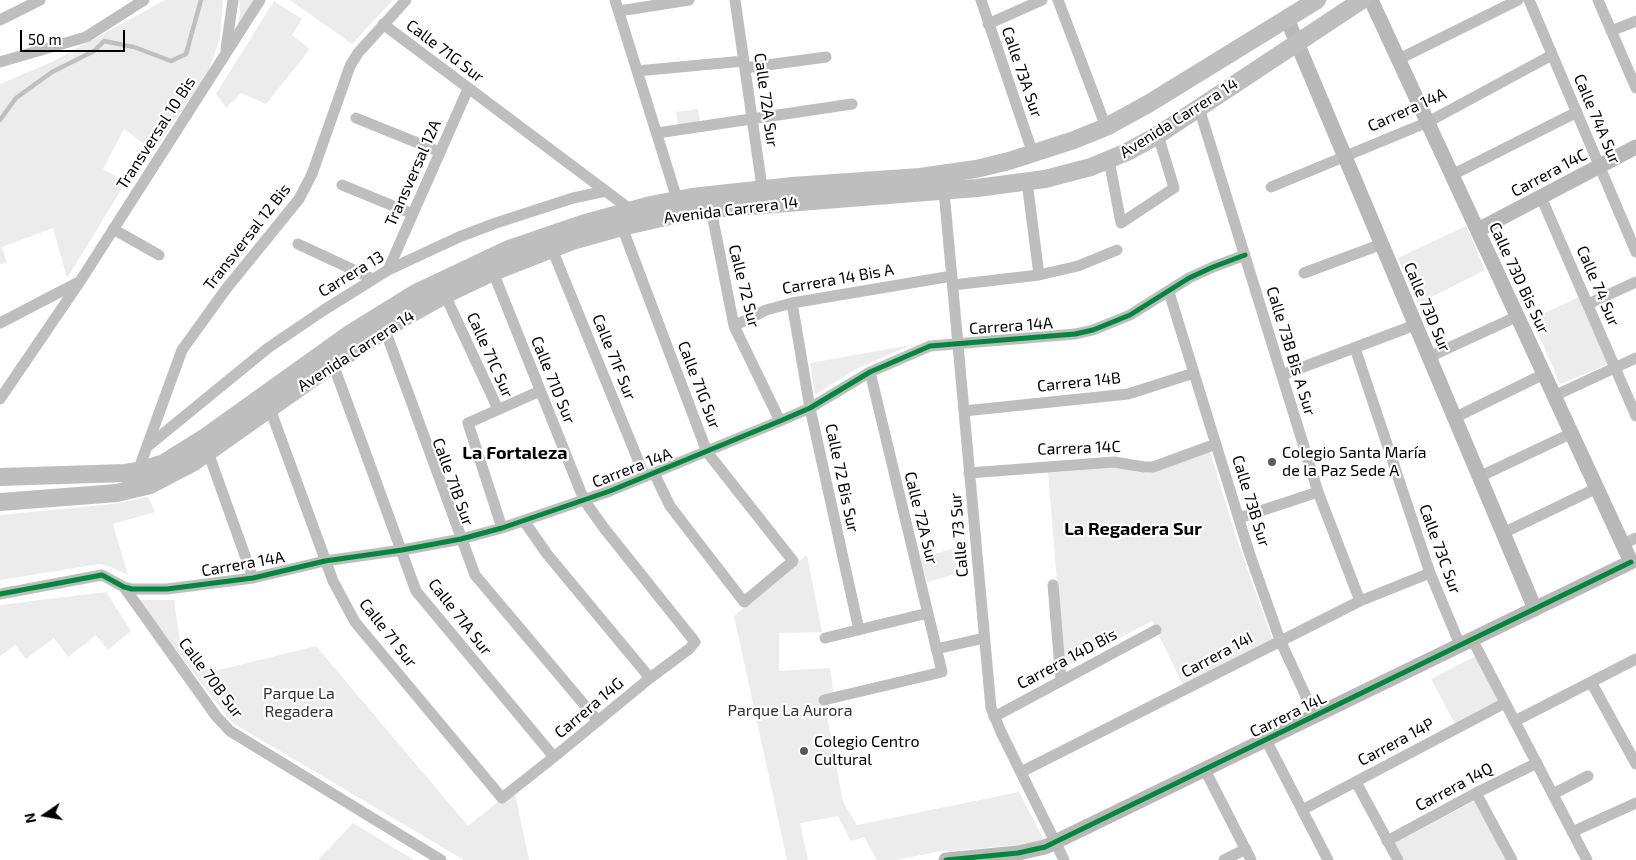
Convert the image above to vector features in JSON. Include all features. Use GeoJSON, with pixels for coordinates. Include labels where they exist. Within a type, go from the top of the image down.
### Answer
{"type":"FeatureCollection","features":[{"type":"Feature","properties":{"kind":"main road","name":"Avenida Carrera 14"},"geometry":{"type":"LineString","coordinates":[[0,502],[117,493],[150,485],[169,476],[208,452],[333,364],[385,330],[445,295],[493,272],[552,249],[622,227],[660,218],[764,197],[944,174],[1009,162],[1074,140],[1106,127],[1148,104],[1317,0]]}},
{"type":"Feature","properties":{"kind":"main road","name":"Avenida Carrera 14"},"geometry":{"type":"LineString","coordinates":[[0,477],[138,471],[164,463],[180,454],[348,334],[416,293],[509,249],[574,226],[677,199],[944,191],[1027,182],[1109,160],[1158,134],[1362,0]]}},
{"type":"Feature","properties":{"kind":"street"},"geometry":{"type":"LineString","coordinates":[[0,20],[40,0]]}},
{"type":"Feature","properties":{"kind":"street"},"geometry":{"type":"LineString","coordinates":[[0,62],[86,37],[144,0]]}},
{"type":"Feature","properties":{"kind":"street"},"geometry":{"type":"LineString","coordinates":[[224,55],[232,0]]}},
{"type":"Feature","properties":{"kind":"street","name":"Transversal 10 Bis"},"geometry":{"type":"LineString","coordinates":[[0,399],[79,283],[260,0]]}},
{"type":"Feature","properties":{"kind":"street","name":"Transversal 12 Bis"},"geometry":{"type":"LineString","coordinates":[[138,471],[182,350],[226,290],[299,199],[312,174],[350,66],[358,53],[406,0]]}},
{"type":"Feature","properties":{"kind":"street"},"geometry":{"type":"LineString","coordinates":[[677,199],[617,5],[688,0]]}},
{"type":"Feature","properties":{"kind":"street","name":"Calle 72A Sur"},"geometry":{"type":"LineString","coordinates":[[735,0],[764,197]]}},
{"type":"Feature","properties":{"kind":"street","name":"Calle 73A Sur"},"geometry":{"type":"LineString","coordinates":[[981,0],[1033,154]]}},
{"type":"Feature","properties":{"kind":"street"},"geometry":{"type":"LineString","coordinates":[[988,24],[1042,0]]}},
{"type":"Feature","properties":{"kind":"street"},"geometry":{"type":"LineString","coordinates":[[1058,0],[1106,127]]}},
{"type":"Feature","properties":{"kind":"street","name":"Calle 73D Bis Sur"},"geometry":{"type":"LineString","coordinates":[[1371,0],[1597,488],[1630,541],[1634,566]]}},
{"type":"Feature","properties":{"kind":"street"},"geometry":{"type":"LineString","coordinates":[[1398,59],[1518,0]]}},
{"type":"Feature","properties":{"kind":"street","name":"Calle 74A Sur"},"geometry":{"type":"LineString","coordinates":[[1529,0],[1636,252]]}},
{"type":"Feature","properties":{"kind":"street"},"geometry":{"type":"LineString","coordinates":[[1598,0],[1636,88]]}},
{"type":"Feature","properties":{"kind":"street","name":"Calle 73D Sur"},"geometry":{"type":"LineString","coordinates":[[1287,18],[1535,609]]}},
{"type":"Feature","properties":{"kind":"street"},"geometry":{"type":"LineString","coordinates":[[1611,31],[1636,21]]}},
{"type":"Feature","properties":{"kind":"street","name":"Calle 71G Sur"},"geometry":{"type":"LineString","coordinates":[[383,24],[631,210]]}},
{"type":"Feature","properties":{"kind":"street","name":"Carrera 14A"},"geometry":{"type":"LineString","coordinates":[[1271,187],[1428,122],[1552,55]]}},
{"type":"Feature","properties":{"kind":"street"},"geometry":{"type":"LineString","coordinates":[[637,71],[826,57]]}},
{"type":"Feature","properties":{"kind":"street","name":"Transversal 12A"},"geometry":{"type":"LineString","coordinates":[[388,270],[468,89]]}},
{"type":"Feature","properties":{"kind":"street"},"geometry":{"type":"LineString","coordinates":[[657,133],[852,104]]}},
{"type":"Feature","properties":{"kind":"street","name":"Calle 73B Bis A Sur"},"geometry":{"type":"LineString","coordinates":[[1199,108],[1318,492],[1360,601]]}},
{"type":"Feature","properties":{"kind":"street"},"geometry":{"type":"LineString","coordinates":[[1452,174],[1577,112]]}},
{"type":"Feature","properties":{"kind":"street"},"geometry":{"type":"LineString","coordinates":[[356,118],[440,152]]}},
{"type":"Feature","properties":{"kind":"street"},"geometry":{"type":"LineString","coordinates":[[1109,160],[1121,223],[1174,188],[1158,134]]}},
{"type":"Feature","properties":{"kind":"street","name":"Carrera 14C"},"geometry":{"type":"LineString","coordinates":[[1478,230],[1636,147]]}},
{"type":"Feature","properties":{"kind":"street"},"geometry":{"type":"LineString","coordinates":[[1027,182],[1039,275]]}},
{"type":"Feature","properties":{"kind":"street"},"geometry":{"type":"LineString","coordinates":[[342,186],[413,214]]}},
{"type":"Feature","properties":{"kind":"street","name":"Carrera 13"},"geometry":{"type":"LineString","coordinates":[[147,447],[268,348],[388,270],[459,237],[496,223],[565,201],[606,191]]}},
{"type":"Feature","properties":{"kind":"street","name":"Calle 73 Sur"},"geometry":{"type":"LineString","coordinates":[[944,191],[989,694],[994,717],[1064,860]]}},
{"type":"Feature","properties":{"kind":"street","name":"Calle 74 Sur"},"geometry":{"type":"LineString","coordinates":[[1541,197],[1636,416]]}},
{"type":"Feature","properties":{"kind":"street","name":"Calle 72 Sur"},"geometry":{"type":"LineString","coordinates":[[711,209],[734,326],[780,421]]}},
{"type":"Feature","properties":{"kind":"street","name":"Calle 71G Sur"},"geometry":{"type":"LineString","coordinates":[[622,227],[707,452],[793,561],[744,602]]}},
{"type":"Feature","properties":{"kind":"street"},"geometry":{"type":"LineString","coordinates":[[113,229],[159,255]]}},
{"type":"Feature","properties":{"kind":"street"},"geometry":{"type":"LineString","coordinates":[[298,244],[374,279]]}},
{"type":"Feature","properties":{"kind":"street"},"geometry":{"type":"LineString","coordinates":[[1304,273],[1382,244]]}},
{"type":"Feature","properties":{"kind":"street","name":"Calle 71F Sur"},"geometry":{"type":"LineString","coordinates":[[552,249],[650,475],[670,506],[744,602]]}},
{"type":"Feature","properties":{"kind":"street","name":"Carrera 14 Bis A"},"geometry":{"type":"LineString","coordinates":[[734,326],[766,310],[792,303],[952,281],[1039,275],[1078,266],[1117,250]]}},
{"type":"Feature","properties":{"kind":"street","name":"Carrera 14A"},"geometry":{"type":"LineString","coordinates":[[0,594],[102,575],[124,588],[132,589],[167,589],[253,578],[325,561],[402,550],[502,528],[650,475],[780,421],[810,408],[870,372],[930,346],[958,342],[1075,334],[1093,330],[1125,318],[1190,278],[1245,255]]}},
{"type":"Feature","properties":{"kind":"street","name":"Calle 71D Sur"},"geometry":{"type":"LineString","coordinates":[[493,272],[584,500],[695,642]]}},
{"type":"Feature","properties":{"kind":"street"},"geometry":{"type":"LineString","coordinates":[[1588,304],[1636,282]]}},
{"type":"Feature","properties":{"kind":"street"},"geometry":{"type":"LineString","coordinates":[[0,323],[79,283]]}},
{"type":"Feature","properties":{"kind":"street","name":"Calle 73B Sur"},"geometry":{"type":"LineString","coordinates":[[1169,292],[1239,518],[1280,640],[1315,716]]}},
{"type":"Feature","properties":{"kind":"street","name":"Calle 71C Sur"},"geometry":{"type":"LineString","coordinates":[[445,295],[498,409],[468,423],[502,528]]}},
{"type":"Feature","properties":{"kind":"street","name":"Calle 72 Bis Sur"},"geometry":{"type":"LineString","coordinates":[[792,303],[810,408],[859,630]]}},
{"type":"Feature","properties":{"kind":"street"},"geometry":{"type":"LineString","coordinates":[[1429,358],[1518,316]]}},
{"type":"Feature","properties":{"kind":"street"},"geometry":{"type":"LineString","coordinates":[[1282,375],[1415,325]]}},
{"type":"Feature","properties":{"kind":"street","name":"Calle 71B Sur"},"geometry":{"type":"LineString","coordinates":[[385,330],[475,575],[598,721]]}},
{"type":"Feature","properties":{"kind":"street","name":"Calle 73C Sur"},"geometry":{"type":"LineString","coordinates":[[1355,348],[1430,573],[1466,642],[1515,721],[1587,860]]}},
{"type":"Feature","properties":{"kind":"street"},"geometry":{"type":"LineString","coordinates":[[1554,396],[1636,358]]}},
{"type":"Feature","properties":{"kind":"street","name":"Calle 71A Sur"},"geometry":{"type":"LineString","coordinates":[[333,364],[416,591],[554,757]]}},
{"type":"Feature","properties":{"kind":"street","name":"Calle 72A Sur"},"geometry":{"type":"LineString","coordinates":[[824,700],[942,672],[870,372]]}},
{"type":"Feature","properties":{"kind":"street","name":"Carrera 14B"},"geometry":{"type":"LineString","coordinates":[[964,410],[1128,394],[1194,373]]}},
{"type":"Feature","properties":{"kind":"street"},"geometry":{"type":"LineString","coordinates":[[1454,418],[1544,374]]}},
{"type":"Feature","properties":{"kind":"street"},"geometry":{"type":"LineString","coordinates":[[498,409],[540,391]]}},
{"type":"Feature","properties":{"kind":"street","name":"Calle 71 Sur"},"geometry":{"type":"LineString","coordinates":[[270,409],[325,561],[333,581],[355,622],[502,798]]}},
{"type":"Feature","properties":{"kind":"street"},"geometry":{"type":"LineString","coordinates":[[1479,477],[1572,432]]}},
{"type":"Feature","properties":{"kind":"street","name":"Carrera 14C"},"geometry":{"type":"LineString","coordinates":[[969,473],[1114,462],[1144,468],[1152,467],[1216,444]]}},
{"type":"Feature","properties":{"kind":"street"},"geometry":{"type":"LineString","coordinates":[[208,452],[253,578]]}},
{"type":"Feature","properties":{"kind":"street"},"geometry":{"type":"LineString","coordinates":[[1503,533],[1597,488]]}},
{"type":"Feature","properties":{"kind":"street"},"geometry":{"type":"LineString","coordinates":[[1239,518],[1318,492]]}},
{"type":"Feature","properties":{"kind":"street"},"geometry":{"type":"LineString","coordinates":[[524,521],[547,554],[650,678]]}},
{"type":"Feature","properties":{"kind":"street","name":"Carrera 14L"},"geometry":{"type":"LineString","coordinates":[[946,860],[1032,851],[1056,842],[1535,609],[1634,566]]}},
{"type":"Feature","properties":{"kind":"street","name":"Carrera 14I"},"geometry":{"type":"LineString","coordinates":[[1021,772],[1360,601],[1430,573]]}},
{"type":"Feature","properties":{"kind":"street"},"geometry":{"type":"LineString","coordinates":[[1053,585],[1061,680]]}},
{"type":"Feature","properties":{"kind":"street","name":"Calle 70B Sur"},"geometry":{"type":"LineString","coordinates":[[124,588],[224,724],[238,737],[441,860]]}},
{"type":"Feature","properties":{"kind":"street"},"geometry":{"type":"LineString","coordinates":[[825,638],[928,613]]}},
{"type":"Feature","properties":{"kind":"street","name":"Carrera 14D Bis"},"geometry":{"type":"LineString","coordinates":[[994,717],[1156,630]]}},
{"type":"Feature","properties":{"kind":"street"},"geometry":{"type":"LineString","coordinates":[[936,649],[984,638]]}},
{"type":"Feature","properties":{"kind":"street","name":"Carrera 14G"},"geometry":{"type":"LineString","coordinates":[[502,798],[650,678],[689,649],[695,642]]}},
{"type":"Feature","properties":{"kind":"street"},"geometry":{"type":"LineString","coordinates":[[1515,721],[1636,659]]}},
{"type":"Feature","properties":{"kind":"street"},"geometry":{"type":"LineString","coordinates":[[1592,682],[1636,764]]}},
{"type":"Feature","properties":{"kind":"street","name":"Carrera 14P"},"geometry":{"type":"LineString","coordinates":[[1302,810],[1505,703]]}},
{"type":"Feature","properties":{"kind":"street"},"geometry":{"type":"LineString","coordinates":[[1266,740],[1328,860]]}},
{"type":"Feature","properties":{"kind":"street","name":"Carrera 14Q"},"geometry":{"type":"LineString","coordinates":[[1387,841],[1536,763]]}},
{"type":"Feature","properties":{"kind":"street"},"geometry":{"type":"LineString","coordinates":[[1205,770],[1251,860]]}},
{"type":"Feature","properties":{"kind":"street"},"geometry":{"type":"LineString","coordinates":[[1553,794],[1588,776]]}},
{"type":"Feature","properties":{"kind":"street"},"geometry":{"type":"LineString","coordinates":[[1356,782],[1398,860]]}},
{"type":"Feature","properties":{"kind":"street"},"geometry":{"type":"LineString","coordinates":[[1476,793],[1512,860]]}},
{"type":"Feature","properties":{"kind":"street"},"geometry":{"type":"LineString","coordinates":[[1572,832],[1636,804]]}},
{"type":"Feature","properties":{"kind":"street"},"geometry":{"type":"LineString","coordinates":[[1224,860],[1246,849]]}},
{"type":"Feature","properties":{"kind":"green space"},"geometry":{"type":"Polygon","coordinates":[[[165,0],[223,0],[220,38],[208,72],[154,151],[124,129],[103,169],[126,182],[67,278],[53,228],[2,247],[7,263],[0,264],[0,84],[52,62],[165,0]]]}},
{"type":"Feature","properties":{"kind":"green space"},"geometry":{"type":"Polygon","coordinates":[[[239,0],[255,0],[237,27],[240,12],[239,0]]]}},
{"type":"Feature","properties":{"kind":"green space"},"geometry":{"type":"Polygon","coordinates":[[[290,0],[393,0],[352,44],[290,0]]]}},
{"type":"Feature","properties":{"kind":"green space"},"geometry":{"type":"Polygon","coordinates":[[[274,1],[302,19],[292,35],[310,49],[266,104],[241,93],[226,108],[216,94],[274,1]]]}},
{"type":"Feature","properties":{"kind":"green space"},"geometry":{"type":"Polygon","coordinates":[[[698,109],[700,122],[678,125],[676,112],[698,109]]]}},
{"type":"Feature","properties":{"kind":"green space"},"geometry":{"type":"Polygon","coordinates":[[[1466,226],[1485,270],[1418,304],[1398,258],[1466,226]]]}},
{"type":"Feature","properties":{"kind":"green space"},"geometry":{"type":"Polygon","coordinates":[[[1579,297],[1608,364],[1560,384],[1532,319],[1579,297]]]}},
{"type":"Feature","properties":{"kind":"green space"},"geometry":{"type":"Polygon","coordinates":[[[911,345],[854,370],[815,395],[810,363],[911,345]]]}},
{"type":"Feature","properties":{"kind":"green space"},"geometry":{"type":"Polygon","coordinates":[[[1210,452],[1238,543],[1273,641],[1183,685],[1152,621],[1064,667],[1048,473],[1123,467],[1137,472],[1148,473],[1210,452]]]}},
{"type":"Feature","properties":{"kind":"green space"},"geometry":{"type":"Polygon","coordinates":[[[148,497],[155,512],[113,524],[128,575],[109,566],[99,564],[0,580],[0,515],[113,504],[148,497]]]}},
{"type":"Feature","properties":{"kind":"green space"},"geometry":{"type":"Polygon","coordinates":[[[952,549],[959,573],[927,582],[920,558],[952,549]]]}},
{"type":"Feature","properties":{"kind":"green space","name":"Parque La Aurora"},"geometry":{"type":"Polygon","coordinates":[[[807,555],[822,632],[779,633],[779,671],[830,668],[834,697],[824,700],[843,802],[857,825],[1019,792],[1044,840],[1021,845],[936,852],[896,860],[877,860],[864,837],[851,841],[838,816],[800,823],[808,860],[787,860],[734,616],[807,555]]]}},
{"type":"Feature","properties":{"kind":"green space"},"geometry":{"type":"Polygon","coordinates":[[[106,592],[131,631],[108,650],[96,635],[68,657],[54,638],[26,659],[15,645],[0,656],[0,605],[106,592]]]}},
{"type":"Feature","properties":{"kind":"green space","name":"Parque La Regadera"},"geometry":{"type":"Polygon","coordinates":[[[137,600],[174,600],[180,642],[211,672],[316,646],[468,826],[514,789],[529,860],[464,860],[241,728],[230,720],[137,600]]]}},
{"type":"Feature","properties":{"kind":"green space"},"geometry":{"type":"Polygon","coordinates":[[[1478,655],[1500,700],[1455,724],[1431,679],[1478,655]]]}},
{"type":"Feature","properties":{"kind":"green space"},"geometry":{"type":"Polygon","coordinates":[[[1474,801],[1506,860],[1404,860],[1395,843],[1474,801]]]}},
{"type":"Feature","properties":{"kind":"green space"},"geometry":{"type":"Polygon","coordinates":[[[353,823],[414,860],[318,860],[353,823]]]}},
{"type":"Feature","properties":{"kind":"waterway"},"geometry":{"type":"LineString","coordinates":[[0,120],[16,98],[52,72],[94,51],[104,41],[134,47],[171,61],[186,54],[201,0]]}},
{"type":"Feature","properties":{"kind":"cycle path"},"geometry":{"type":"LineString","coordinates":[[0,594],[102,575],[124,587],[132,589],[167,589],[253,578],[325,561],[461,539],[502,528],[610,491],[780,421],[810,408],[870,372],[930,346],[1075,334],[1093,330],[1130,315],[1189,278],[1245,255]]}},
{"type":"Feature","properties":{"kind":"cycle path"},"geometry":{"type":"LineString","coordinates":[[946,860],[1018,853],[1045,847],[1631,562]]}},
{"type":"Feature","properties":{"kind":"place","name":"Colegio Santa María de la Paz Sede A"},"geometry":{"type":"Point","coordinates":[1272,462]}},
{"type":"Feature","properties":{"kind":"place","name":"Colegio Centro Cultural"},"geometry":{"type":"Point","coordinates":[804,751]}},
{"type":"Feature","properties":{"kind":"district","name":"La Fortaleza"},"geometry":{"type":"Point","coordinates":[515,453]}},
{"type":"Feature","properties":{"kind":"district","name":"La Regadera Sur"},"geometry":{"type":"Point","coordinates":[1133,529]}}]}
